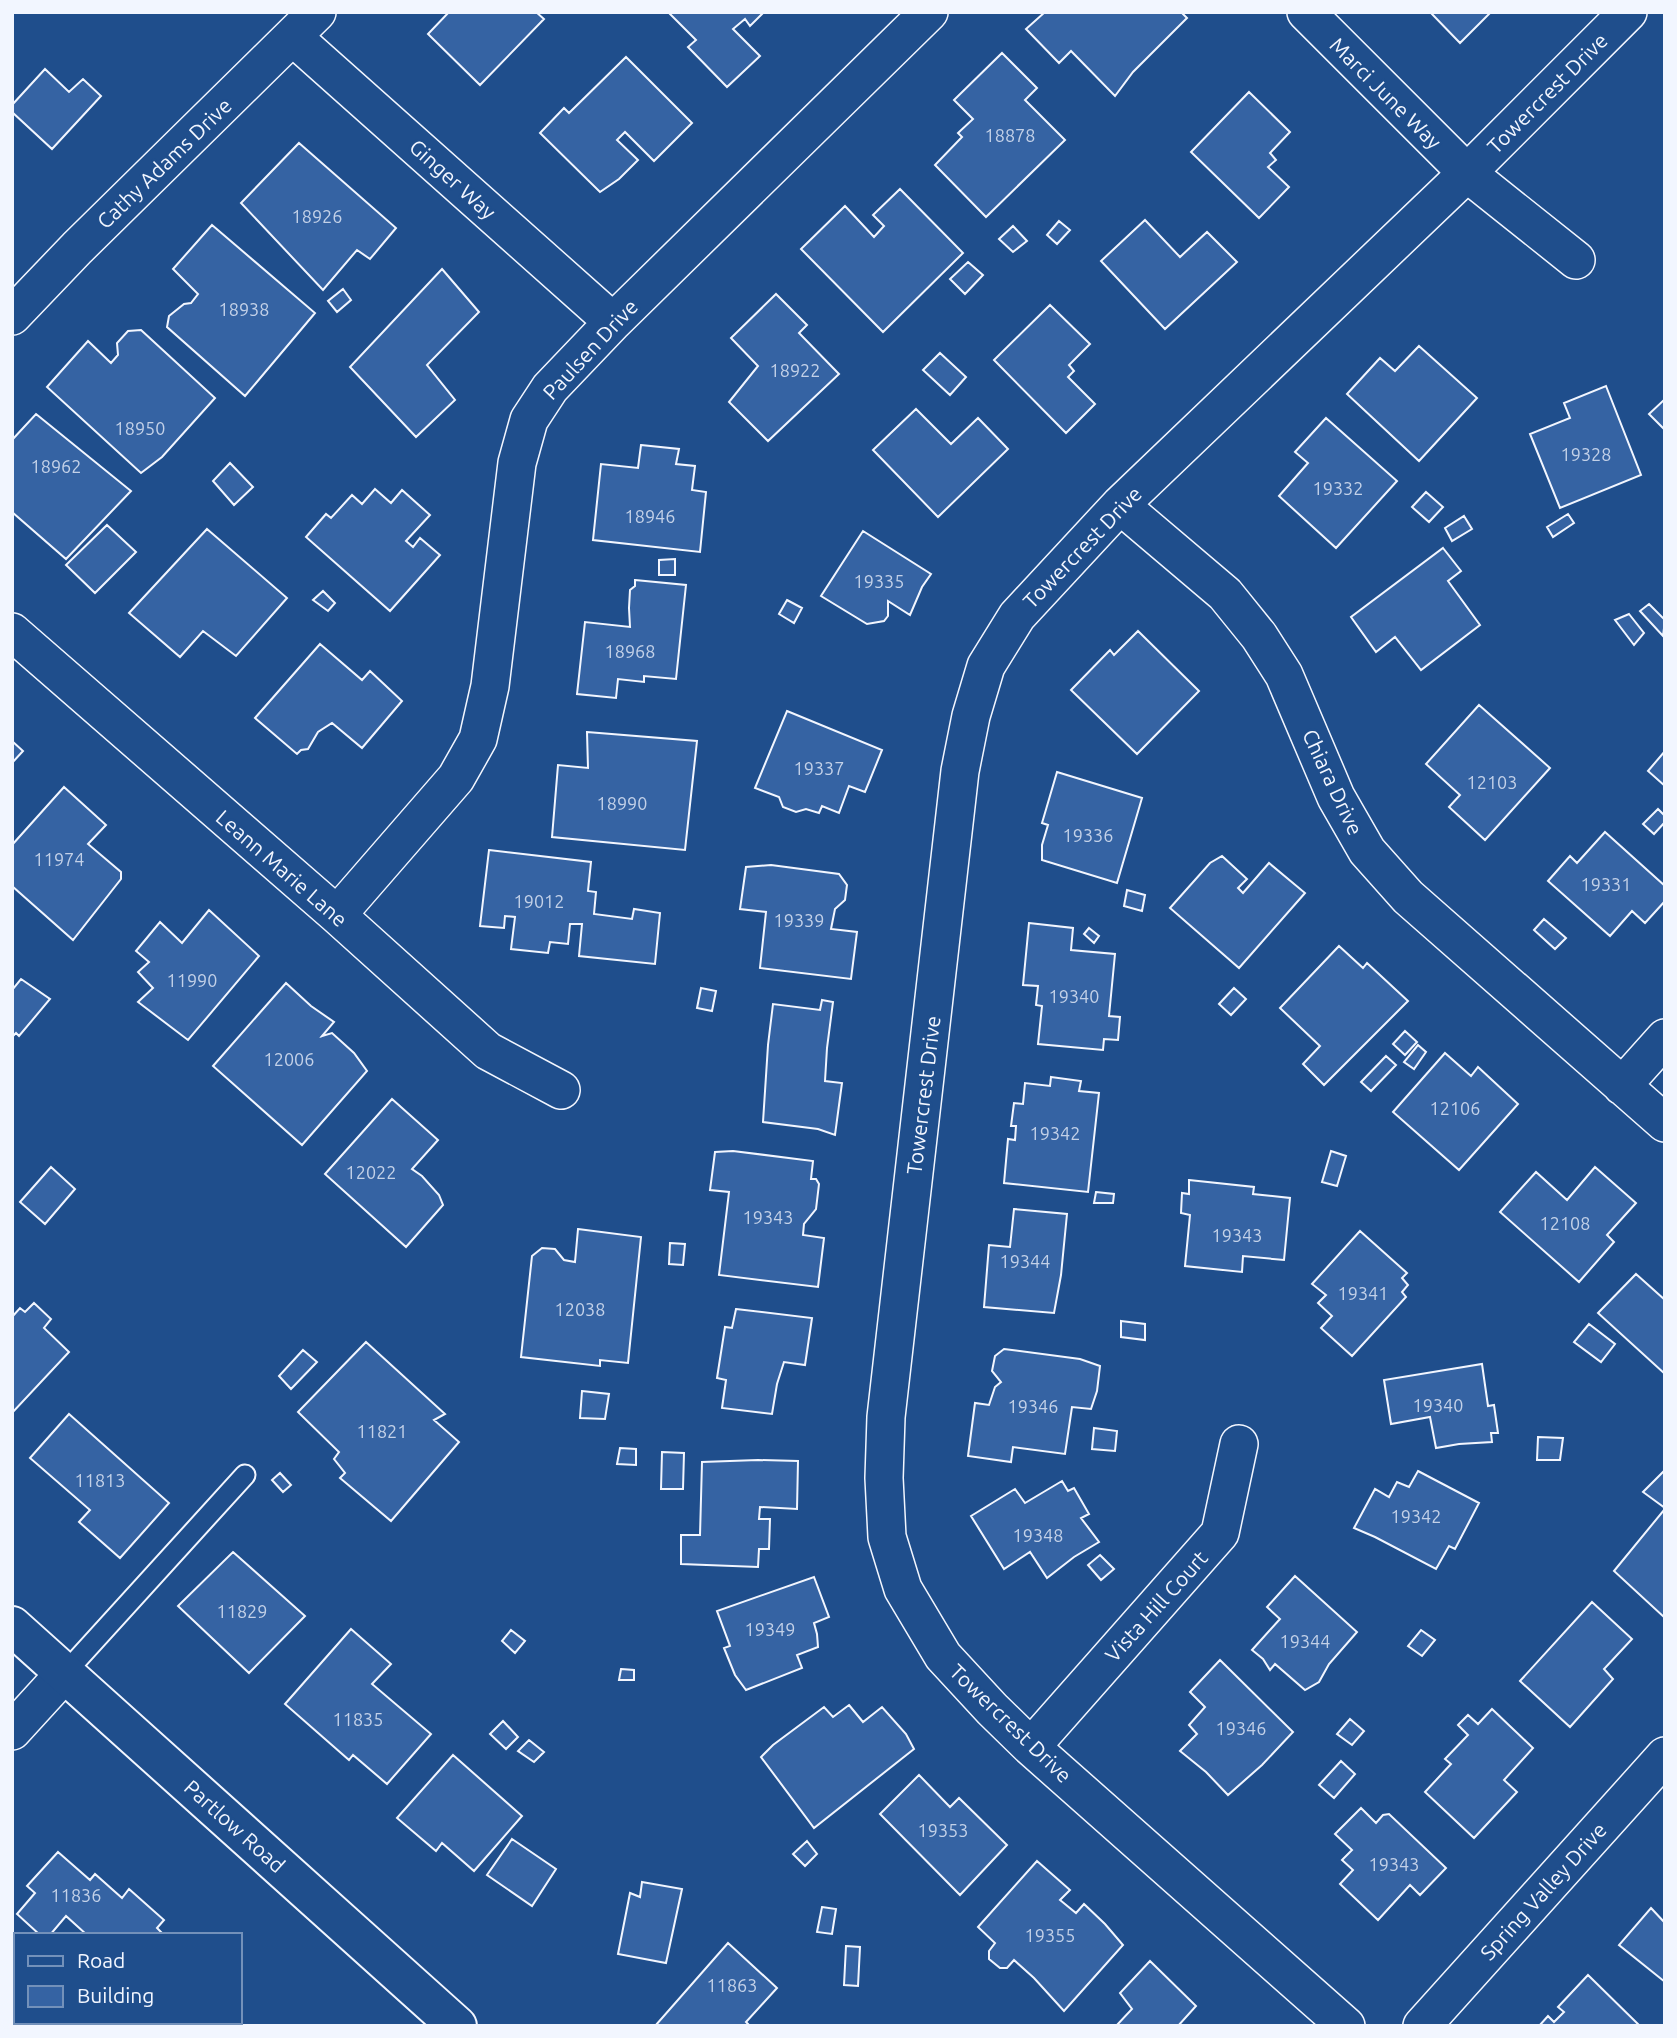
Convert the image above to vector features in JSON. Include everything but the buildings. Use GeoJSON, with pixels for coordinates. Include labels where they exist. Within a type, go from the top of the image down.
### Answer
{"type":"FeatureCollection","features":[{"type":"Feature","properties":{"kind":"street","name":"Paulsen Drive"},"geometry":{"type":"LineString","coordinates":[[337,915],[456,778],[478,739],[490,686],[517,463],[529,420],[550,388],[613,322],[929,12]]}},
{"type":"Feature","properties":{"kind":"street","name":"Marci June Way"},"geometry":{"type":"LineString","coordinates":[[1306,12],[1467,173]]}},
{"type":"Feature","properties":{"kind":"street","name":"Towercrest Drive"},"geometry":{"type":"LineString","coordinates":[[1346,2026],[1031,1747],[992,1709],[943,1656],[903,1589],[887,1537],[884,1478],[886,1417],[960,771],[971,716],[986,666],[1017,616],[1120,505],[1467,173],[1628,12]]}},
{"type":"Feature","properties":{"kind":"street","name":"Ginger Way"},"geometry":{"type":"LineString","coordinates":[[305,24],[613,322]]}},
{"type":"Feature","properties":{"kind":"street","name":"Cathy Adams Drive"},"geometry":{"type":"LineString","coordinates":[[12,316],[77,248],[305,24]]}},
{"type":"Feature","properties":{"kind":"street"},"geometry":{"type":"LineString","coordinates":[[1467,173],[1576,260]]}},
{"type":"Feature","properties":{"kind":"street","name":"Chiara Drive"},"geometry":{"type":"LineString","coordinates":[[1120,505],[1225,594],[1259,636],[1283,675],[1336,797],[1367,851],[1408,897],[1665,1123]]}},
{"type":"Feature","properties":{"kind":"street","name":"Leann Marie Lane"},"geometry":{"type":"LineString","coordinates":[[12,632],[337,915],[488,1051],[561,1090]]}},
{"type":"Feature","properties":{"kind":"street"},"geometry":{"type":"LineString","coordinates":[[1622,1086],[1665,1038]]}},
{"type":"Feature","properties":{"kind":"street","name":"Vista Hill Court"},"geometry":{"type":"LineString","coordinates":[[1031,1747],[1220,1533],[1240,1444]]}},
{"type":"Feature","properties":{"kind":"street","name":"Partlow Road"},"geometry":{"type":"LineString","coordinates":[[12,1626],[457,2026]]}},
{"type":"Feature","properties":{"kind":"street"},"geometry":{"type":"LineString","coordinates":[[12,1731],[65,1673]]}},
{"type":"Feature","properties":{"kind":"street","name":"Spring Valley Drive"},"geometry":{"type":"LineString","coordinates":[[1422,2026],[1665,1756]]}},
{"type":"Feature","properties":{"kind":"lane"},"geometry":{"type":"LineString","coordinates":[[65,1673],[245,1475]]}}]}
